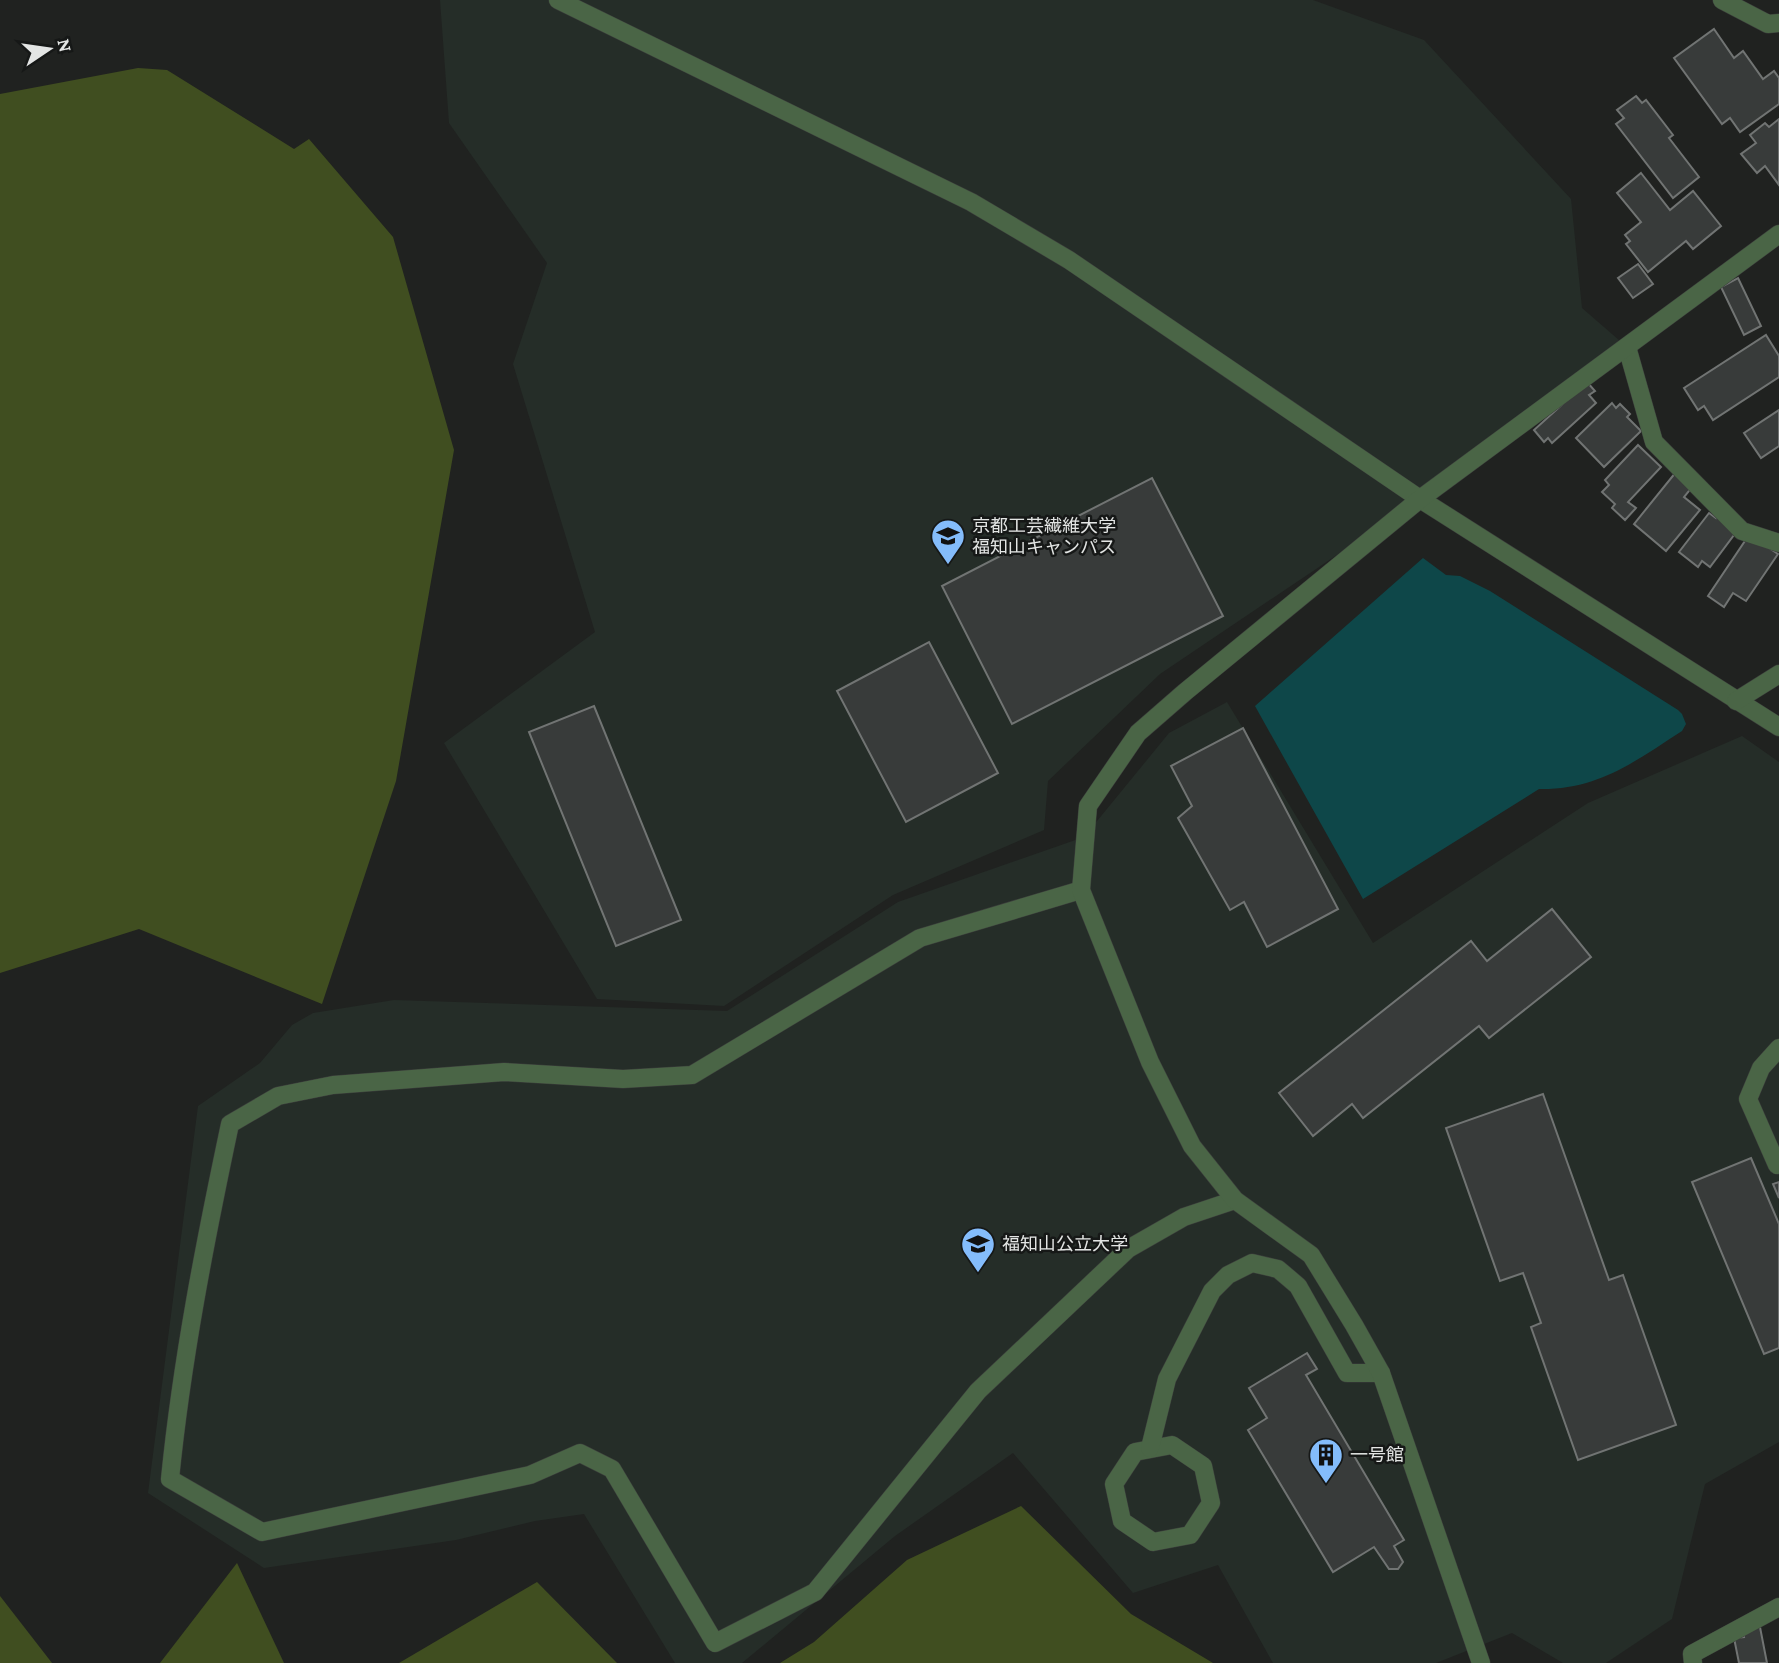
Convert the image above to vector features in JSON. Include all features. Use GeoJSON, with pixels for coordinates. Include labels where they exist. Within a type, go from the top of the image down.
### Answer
{"type":"FeatureCollection","features":[{"type":"Feature","properties":{"kind":"street"},"geometry":{"type":"LineString","coordinates":[[558,0],[971,202],[1069,260],[1420,499],[1779,727]]}},
{"type":"Feature","properties":{"kind":"street"},"geometry":{"type":"LineString","coordinates":[[1722,0],[1768,24],[1779,23]]}},
{"type":"Feature","properties":{"kind":"street"},"geometry":{"type":"LineString","coordinates":[[1481,1663],[1381,1373],[1311,1255],[1235,1200],[1192,1146],[1150,1062],[1081,890],[1088,806],[1138,733],[1420,499],[1779,234]]}},
{"type":"Feature","properties":{"kind":"street"},"geometry":{"type":"LineString","coordinates":[[1627,347],[1654,442],[1742,531],[1779,543]]}},
{"type":"Feature","properties":{"kind":"street"},"geometry":{"type":"LineString","coordinates":[[1736,701],[1779,674]]}},
{"type":"Feature","properties":{"kind":"street"},"geometry":{"type":"LineString","coordinates":[[1081,890],[920,938],[692,1075],[623,1079],[503,1072],[333,1085],[278,1096],[230,1124],[197,1279],[177,1410],[170,1479],[262,1532],[530,1475],[580,1453],[612,1469],[715,1643],[816,1592],[978,1391],[1128,1249],[1184,1217],[1235,1200]]}},
{"type":"Feature","properties":{"kind":"street"},"geometry":{"type":"LineString","coordinates":[[1777,1165],[1748,1099],[1761,1068],[1779,1048]]}},
{"type":"Feature","properties":{"kind":"street"},"geometry":{"type":"LineString","coordinates":[[1150,1448],[1167,1379],[1212,1291],[1228,1275],[1252,1263],[1278,1269],[1298,1286],[1347,1373],[1381,1373]]}},
{"type":"Feature","properties":{"kind":"street"},"geometry":{"type":"LineString","coordinates":[[1172,1445],[1203,1466],[1211,1503],[1190,1535],[1153,1542],[1122,1521],[1114,1484],[1135,1452],[1150,1448],[1172,1445]]}},
{"type":"Feature","properties":{"kind":"street"},"geometry":{"type":"LineString","coordinates":[[1693,1663],[1692,1654],[1779,1606]]}},
{"type":"Feature","properties":{"kind":"shaded area","name":"京都工芸繊維大学 福知山キャンパス"},"geometry":{"type":"Polygon","coordinates":[[[440,0],[1313,0],[1424,40],[1571,199],[1582,308],[1627,347],[1420,499],[1160,674],[1048,781],[1044,830],[893,895],[724,1006],[597,999],[444,743],[595,632],[513,364],[547,263],[449,123],[440,0]]]}},
{"type":"Feature","properties":{"kind":"shaded area","name":"福知山公立大学"},"geometry":{"type":"Polygon","coordinates":[[[1227,702],[1373,943],[1588,803],[1742,736],[1779,762],[1779,1442],[1705,1484],[1672,1619],[1606,1663],[1563,1663],[1512,1633],[1436,1663],[1273,1663],[1218,1565],[1133,1593],[1013,1453],[895,1536],[742,1663],[675,1663],[584,1514],[535,1521],[456,1540],[264,1568],[148,1493],[198,1106],[260,1063],[292,1025],[313,1013],[394,1000],[727,1011],[898,902],[1084,837],[1169,733],[1227,702]]]}},
{"type":"Feature","properties":{"kind":"green space"},"geometry":{"type":"Polygon","coordinates":[[[138,68],[167,70],[294,149],[309,139],[393,237],[454,450],[396,781],[322,1004],[139,929],[0,973],[0,94],[138,68]]]}},
{"type":"Feature","properties":{"kind":"green space"},"geometry":{"type":"Polygon","coordinates":[[[1021,1506],[1131,1614],[1213,1663],[780,1663],[814,1642],[907,1560],[1021,1506]]]}},
{"type":"Feature","properties":{"kind":"green space"},"geometry":{"type":"Polygon","coordinates":[[[237,1563],[284,1663],[160,1663],[237,1563]]]}},
{"type":"Feature","properties":{"kind":"green space"},"geometry":{"type":"Polygon","coordinates":[[[537,1582],[617,1663],[399,1663],[537,1582]]]}},
{"type":"Feature","properties":{"kind":"green space"},"geometry":{"type":"Polygon","coordinates":[[[0,1596],[52,1663],[0,1663],[0,1596]]]}},
{"type":"Feature","properties":{"kind":"water"},"geometry":{"type":"Polygon","coordinates":[[[1423,558],[1446,575],[1460,576],[1490,591],[1678,710],[1686,724],[1682,731],[1615,772],[1579,785],[1539,789],[1363,899],[1255,706],[1423,558]]]}},
{"type":"Feature","properties":{"kind":"building"},"geometry":{"type":"Polygon","coordinates":[[[1714,29],[1734,58],[1743,51],[1763,79],[1774,71],[1779,78],[1779,104],[1740,132],[1730,118],[1722,124],[1674,58],[1714,29]]]}},
{"type":"Feature","properties":{"kind":"building"},"geometry":{"type":"Polygon","coordinates":[[[1636,96],[1642,103],[1646,100],[1673,135],[1669,138],[1699,177],[1673,198],[1616,124],[1624,118],[1617,110],[1636,96]]]}},
{"type":"Feature","properties":{"kind":"building"},"geometry":{"type":"Polygon","coordinates":[[[1779,119],[1779,185],[1765,166],[1757,173],[1741,154],[1756,143],[1750,135],[1765,123],[1769,127],[1779,119]]]}},
{"type":"Feature","properties":{"kind":"building"},"geometry":{"type":"Polygon","coordinates":[[[1641,173],[1670,210],[1693,191],[1721,226],[1693,249],[1686,241],[1648,272],[1626,244],[1630,241],[1625,235],[1641,222],[1617,193],[1641,173]]]}},
{"type":"Feature","properties":{"kind":"building"},"geometry":{"type":"Polygon","coordinates":[[[1638,264],[1653,284],[1633,298],[1618,278],[1638,264]]]}},
{"type":"Feature","properties":{"kind":"building"},"geometry":{"type":"Polygon","coordinates":[[[1738,278],[1761,326],[1744,335],[1721,287],[1738,278]]]}},
{"type":"Feature","properties":{"kind":"building"},"geometry":{"type":"Polygon","coordinates":[[[1766,335],[1779,356],[1779,377],[1713,420],[1704,406],[1698,410],[1684,388],[1766,335]]]}},
{"type":"Feature","properties":{"kind":"building"},"geometry":{"type":"Polygon","coordinates":[[[1587,382],[1595,391],[1589,395],[1596,403],[1552,443],[1548,438],[1544,442],[1534,430],[1587,382]]]}},
{"type":"Feature","properties":{"kind":"building"},"geometry":{"type":"Polygon","coordinates":[[[1612,403],[1616,408],[1620,404],[1630,414],[1627,417],[1641,431],[1604,467],[1576,438],[1612,403]]]}},
{"type":"Feature","properties":{"kind":"building"},"geometry":{"type":"Polygon","coordinates":[[[1779,410],[1779,446],[1761,458],[1744,433],[1779,410]]]}},
{"type":"Feature","properties":{"kind":"building"},"geometry":{"type":"Polygon","coordinates":[[[1638,445],[1661,467],[1628,502],[1636,508],[1625,520],[1612,508],[1615,504],[1602,492],[1609,485],[1605,480],[1638,445]]]}},
{"type":"Feature","properties":{"kind":"building"},"geometry":{"type":"Polygon","coordinates":[[[1676,472],[1693,486],[1684,497],[1700,510],[1666,551],[1634,524],[1676,472]]]}},
{"type":"Feature","properties":{"kind":"building"},"geometry":{"type":"Polygon","coordinates":[[[1152,478],[1223,616],[1012,724],[942,586],[1152,478]]]}},
{"type":"Feature","properties":{"kind":"building"},"geometry":{"type":"Polygon","coordinates":[[[1720,512],[1740,527],[1710,567],[1702,561],[1698,567],[1679,552],[1709,513],[1716,518],[1720,512]]]}},
{"type":"Feature","properties":{"kind":"building"},"geometry":{"type":"Polygon","coordinates":[[[1749,535],[1778,554],[1746,601],[1733,593],[1724,607],[1708,596],[1749,535]]]}},
{"type":"Feature","properties":{"kind":"building"},"geometry":{"type":"Polygon","coordinates":[[[929,642],[998,773],[906,822],[837,691],[929,642]]]}},
{"type":"Feature","properties":{"kind":"building"},"geometry":{"type":"Polygon","coordinates":[[[594,706],[681,920],[616,946],[529,732],[594,706]]]}},
{"type":"Feature","properties":{"kind":"building"},"geometry":{"type":"Polygon","coordinates":[[[1243,728],[1338,909],[1267,947],[1244,902],[1230,910],[1178,818],[1192,806],[1171,766],[1243,728]]]}},
{"type":"Feature","properties":{"kind":"building"},"geometry":{"type":"Polygon","coordinates":[[[1552,909],[1591,957],[1489,1038],[1479,1026],[1363,1118],[1352,1104],[1313,1136],[1279,1093],[1471,941],[1487,961],[1552,909]]]}},
{"type":"Feature","properties":{"kind":"building"},"geometry":{"type":"Polygon","coordinates":[[[1543,1094],[1609,1280],[1623,1275],[1676,1425],[1578,1460],[1531,1327],[1541,1323],[1523,1273],[1500,1281],[1446,1128],[1543,1094]]]}},
{"type":"Feature","properties":{"kind":"building"},"geometry":{"type":"Polygon","coordinates":[[[1751,1158],[1779,1224],[1779,1348],[1764,1354],[1692,1182],[1751,1158]]]}},
{"type":"Feature","properties":{"kind":"building"},"geometry":{"type":"Polygon","coordinates":[[[1779,1182],[1779,1198],[1773,1184],[1779,1182]]]}},
{"type":"Feature","properties":{"kind":"building","name":"一号館"},"geometry":{"type":"Polygon","coordinates":[[[1307,1353],[1317,1369],[1306,1375],[1404,1540],[1394,1546],[1403,1562],[1398,1569],[1389,1569],[1374,1547],[1333,1572],[1248,1430],[1267,1418],[1249,1388],[1307,1353]]]}},
{"type":"Feature","properties":{"kind":"building"},"geometry":{"type":"Polygon","coordinates":[[[1759,1622],[1767,1663],[1739,1663],[1734,1638],[1744,1637],[1742,1625],[1759,1622]]]}},
{"type":"Feature","properties":{"kind":"place","name":"京都工芸繊維大学 福知山キャンパス"},"geometry":{"type":"Point","coordinates":[948,566]}},
{"type":"Feature","properties":{"kind":"place","name":"福知山公立大学"},"geometry":{"type":"Point","coordinates":[978,1274]}},
{"type":"Feature","properties":{"kind":"place","name":"一号館"},"geometry":{"type":"Point","coordinates":[1326,1485]}}]}
